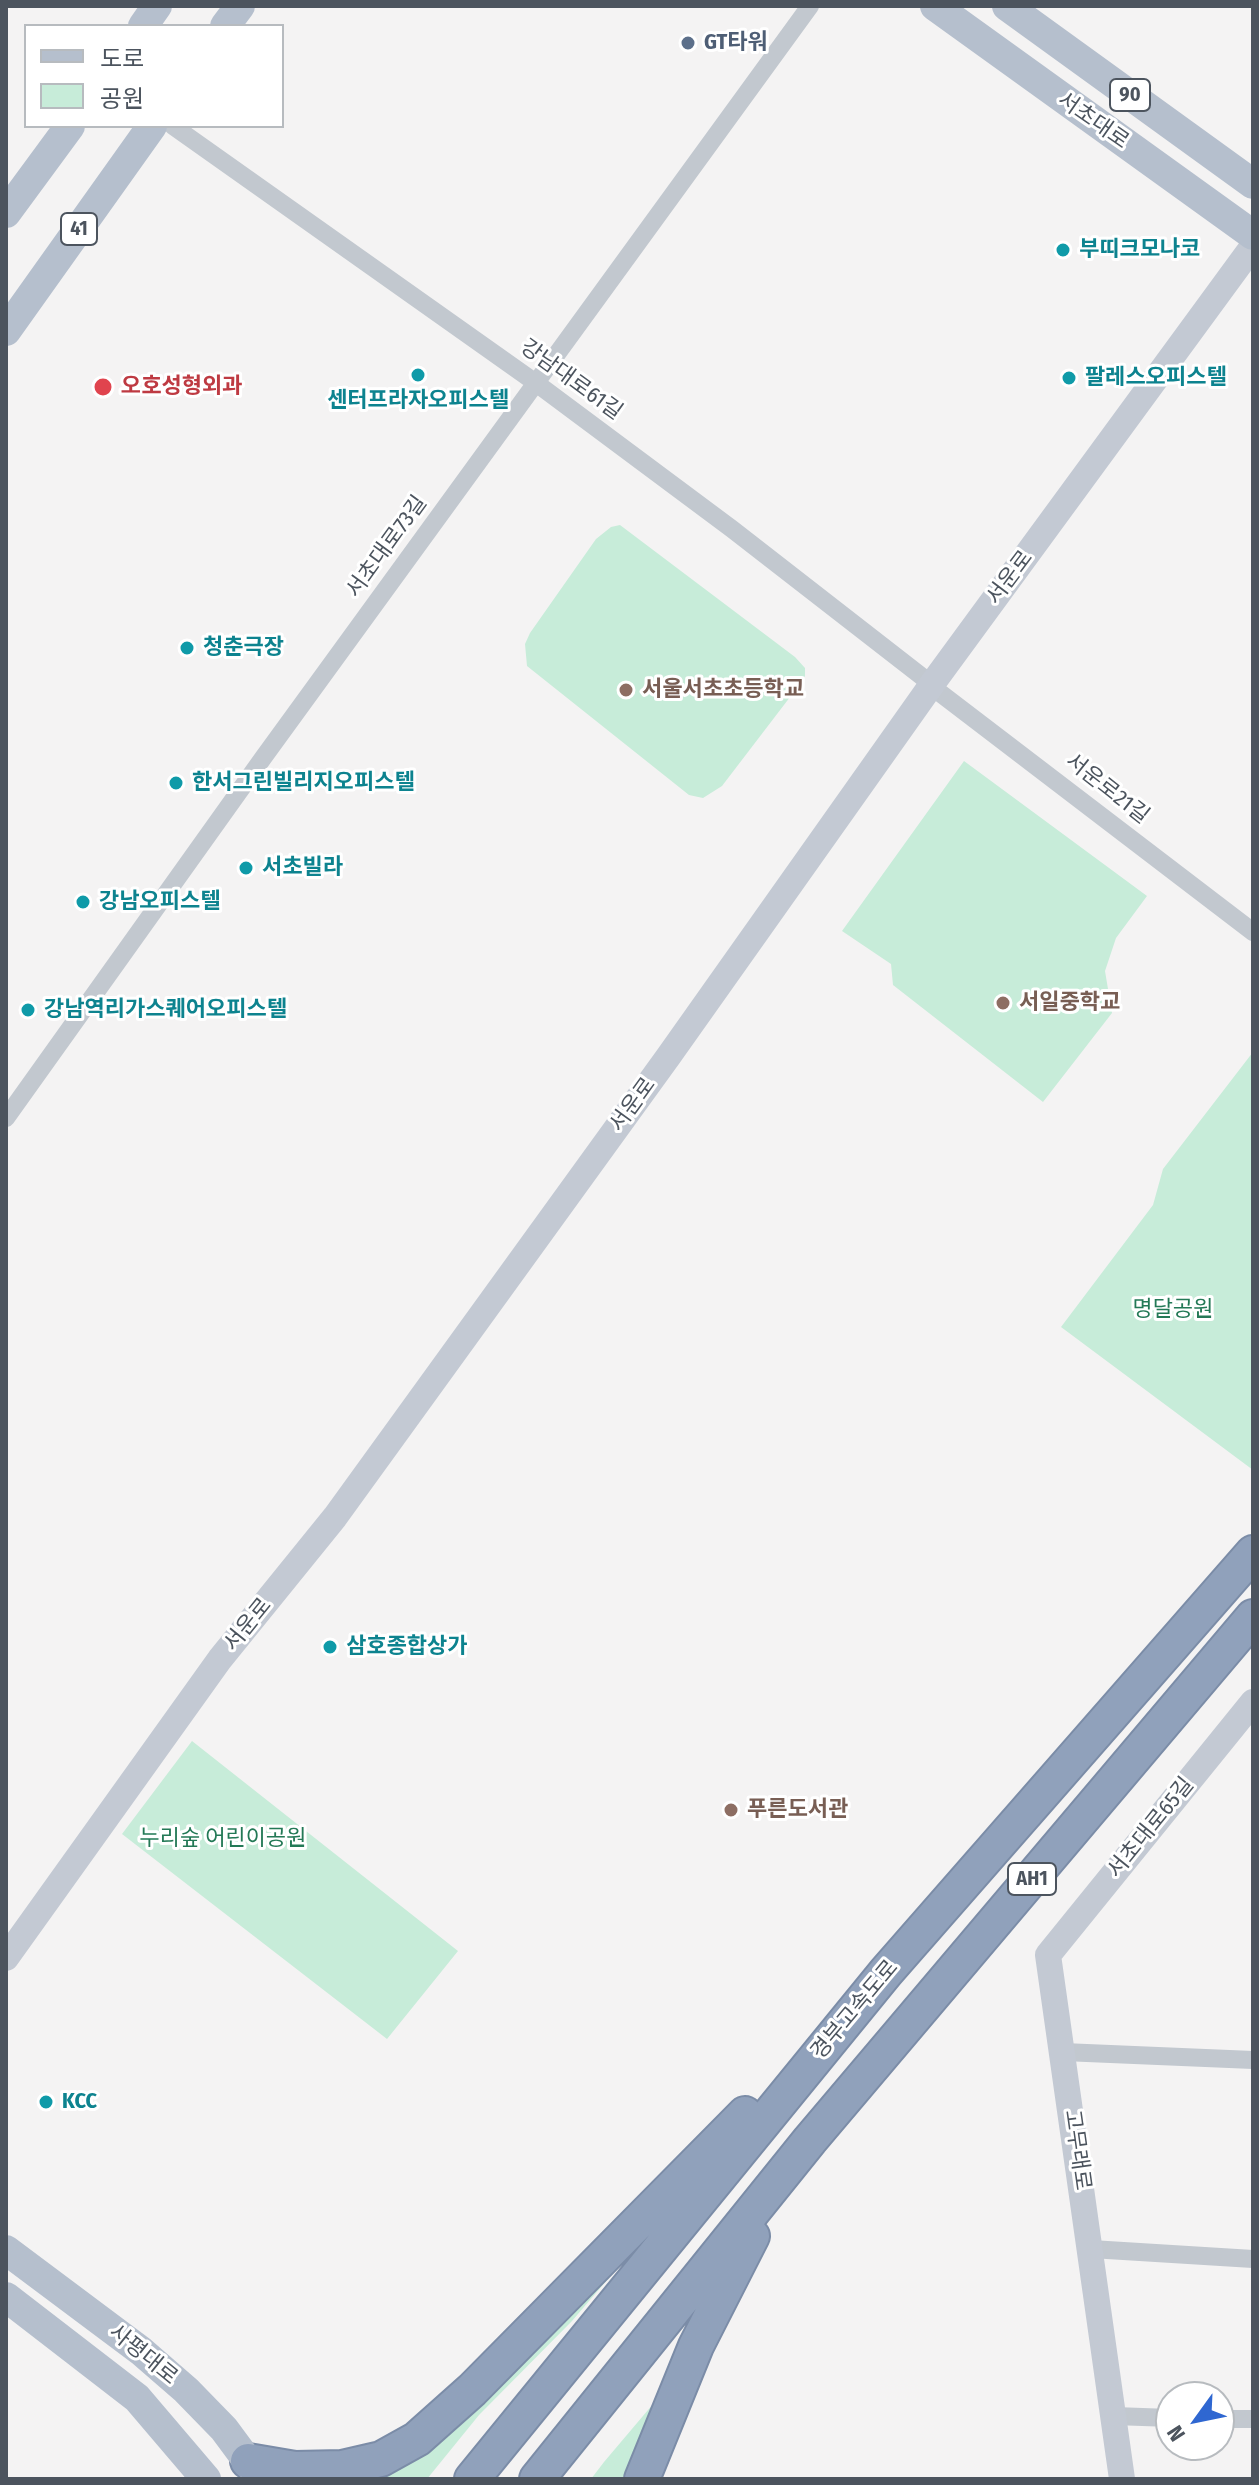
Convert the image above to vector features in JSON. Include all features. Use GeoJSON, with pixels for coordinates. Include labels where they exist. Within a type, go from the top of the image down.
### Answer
{"type":"FeatureCollection","features":[{"type":"Feature","properties":{"kind":"highway","name":"경부고속도로"},"geometry":{"type":"LineString","coordinates":[[472,2479],[886,1972],[1253,1553]]}},
{"type":"Feature","properties":{"kind":"highway","name":"AH1"},"geometry":{"type":"LineString","coordinates":[[537,2479],[810,2140],[1253,1617]]}},
{"type":"Feature","properties":{"kind":"highway"},"geometry":{"type":"LineString","coordinates":[[255,2470],[342,2468],[381,2459],[417,2439],[472,2390],[886,1972]]}},
{"type":"Feature","properties":{"kind":"highway"},"geometry":{"type":"LineString","coordinates":[[642,2479],[696,2346],[729,2278],[810,2140]]}},
{"type":"Feature","properties":{"kind":"main road"},"geometry":{"type":"LineString","coordinates":[[144,24],[157,6]]}},
{"type":"Feature","properties":{"kind":"main road"},"geometry":{"type":"LineString","coordinates":[[226,24],[240,6]]}},
{"type":"Feature","properties":{"kind":"main road","name":"서초대로"},"geometry":{"type":"LineString","coordinates":[[935,6],[1253,235]]}},
{"type":"Feature","properties":{"kind":"main road","name":"서초대로"},"geometry":{"type":"LineString","coordinates":[[1007,6],[1253,184]]}},
{"type":"Feature","properties":{"kind":"main road"},"geometry":{"type":"LineString","coordinates":[[6,213],[69,128]]}},
{"type":"Feature","properties":{"kind":"main road","name":"41"},"geometry":{"type":"LineString","coordinates":[[6,331],[151,128]]}},
{"type":"Feature","properties":{"kind":"main road","name":"사평대로"},"geometry":{"type":"LineString","coordinates":[[6,2250],[141,2351],[224,2429],[255,2470]]}},
{"type":"Feature","properties":{"kind":"main road","name":"사평대로"},"geometry":{"type":"LineString","coordinates":[[6,2297],[137,2398],[203,2478]]}},
{"type":"Feature","properties":{"kind":"street","name":"서초대로73길"},"geometry":{"type":"LineString","coordinates":[[6,1118],[810,6]]}},
{"type":"Feature","properties":{"kind":"street","name":"강남대로61길"},"geometry":{"type":"LineString","coordinates":[[176,128],[536,383],[732,529],[931,686]]}},
{"type":"Feature","properties":{"kind":"street","name":"서운로"},"geometry":{"type":"LineString","coordinates":[[6,1958],[220,1659],[335,1517],[668,1057],[931,686],[1253,246]]}},
{"type":"Feature","properties":{"kind":"street","name":"서운로21길"},"geometry":{"type":"LineString","coordinates":[[931,686],[1253,932]]}},
{"type":"Feature","properties":{"kind":"street","name":"서초대로65길"},"geometry":{"type":"LineString","coordinates":[[1048,1955],[1253,1702]]}},
{"type":"Feature","properties":{"kind":"street","name":"고무래로"},"geometry":{"type":"LineString","coordinates":[[1048,1955],[1122,2479]]}},
{"type":"Feature","properties":{"kind":"street"},"geometry":{"type":"LineString","coordinates":[[1063,2052],[1253,2060]]}},
{"type":"Feature","properties":{"kind":"street"},"geometry":{"type":"LineString","coordinates":[[1091,2249],[1253,2259]]}},
{"type":"Feature","properties":{"kind":"street"},"geometry":{"type":"LineString","coordinates":[[1114,2416],[1155,2417]]}},
{"type":"Feature","properties":{"kind":"green space"},"geometry":{"type":"Polygon","coordinates":[[[620,525],[795,657],[805,668],[800,684],[722,786],[703,798],[689,795],[527,666],[525,644],[530,633],[596,539],[611,527],[620,525]]]}},
{"type":"Feature","properties":{"kind":"green space"},"geometry":{"type":"Polygon","coordinates":[[[964,761],[1147,896],[1116,938],[1105,971],[1112,1013],[1043,1102],[893,985],[891,964],[842,931],[964,761]]]}},
{"type":"Feature","properties":{"kind":"green space","name":"명달공원"},"geometry":{"type":"Polygon","coordinates":[[[1253,1052],[1253,1470],[1061,1327],[1153,1205],[1163,1169],[1253,1052]]]}},
{"type":"Feature","properties":{"kind":"green space","name":"누리숲 어린이공원"},"geometry":{"type":"Polygon","coordinates":[[[192,1741],[458,1951],[387,2039],[122,1834],[192,1741]]]}},
{"type":"Feature","properties":{"kind":"green space"},"geometry":{"type":"Polygon","coordinates":[[[631,2252],[572,2321],[479,2415],[427,2479],[373,2479],[396,2470],[631,2252]]]}},
{"type":"Feature","properties":{"kind":"green space"},"geometry":{"type":"Polygon","coordinates":[[[681,2371],[636,2479],[591,2479],[604,2462],[681,2371]]]}},
{"type":"Feature","properties":{"kind":"place","name":"GT타워"},"geometry":{"type":"Point","coordinates":[688,43]}},
{"type":"Feature","properties":{"kind":"place","name":"부띠크모나코"},"geometry":{"type":"Point","coordinates":[1063,250]}},
{"type":"Feature","properties":{"kind":"place","name":"센터프라자오피스텔"},"geometry":{"type":"Point","coordinates":[418,375]}},
{"type":"Feature","properties":{"kind":"place","name":"팔레스오피스텔"},"geometry":{"type":"Point","coordinates":[1069,378]}},
{"type":"Feature","properties":{"kind":"place","name":"오호성형외과"},"geometry":{"type":"Point","coordinates":[103,387]}},
{"type":"Feature","properties":{"kind":"place","name":"청춘극장"},"geometry":{"type":"Point","coordinates":[187,648]}},
{"type":"Feature","properties":{"kind":"place","name":"서울서초초등학교"},"geometry":{"type":"Point","coordinates":[626,690]}},
{"type":"Feature","properties":{"kind":"place","name":"한서그린빌리지오피스텔"},"geometry":{"type":"Point","coordinates":[176,783]}},
{"type":"Feature","properties":{"kind":"place","name":"서초빌라"},"geometry":{"type":"Point","coordinates":[246,868]}},
{"type":"Feature","properties":{"kind":"place","name":"강남오피스텔"},"geometry":{"type":"Point","coordinates":[83,902]}},
{"type":"Feature","properties":{"kind":"place","name":"서일중학교"},"geometry":{"type":"Point","coordinates":[1003,1003]}},
{"type":"Feature","properties":{"kind":"place","name":"강남역리가스퀘어오피스텔"},"geometry":{"type":"Point","coordinates":[28,1010]}},
{"type":"Feature","properties":{"kind":"place","name":"삼호종합상가"},"geometry":{"type":"Point","coordinates":[330,1647]}},
{"type":"Feature","properties":{"kind":"place","name":"푸른도서관"},"geometry":{"type":"Point","coordinates":[731,1810]}},
{"type":"Feature","properties":{"kind":"place","name":"KCC"},"geometry":{"type":"Point","coordinates":[46,2102]}}]}
